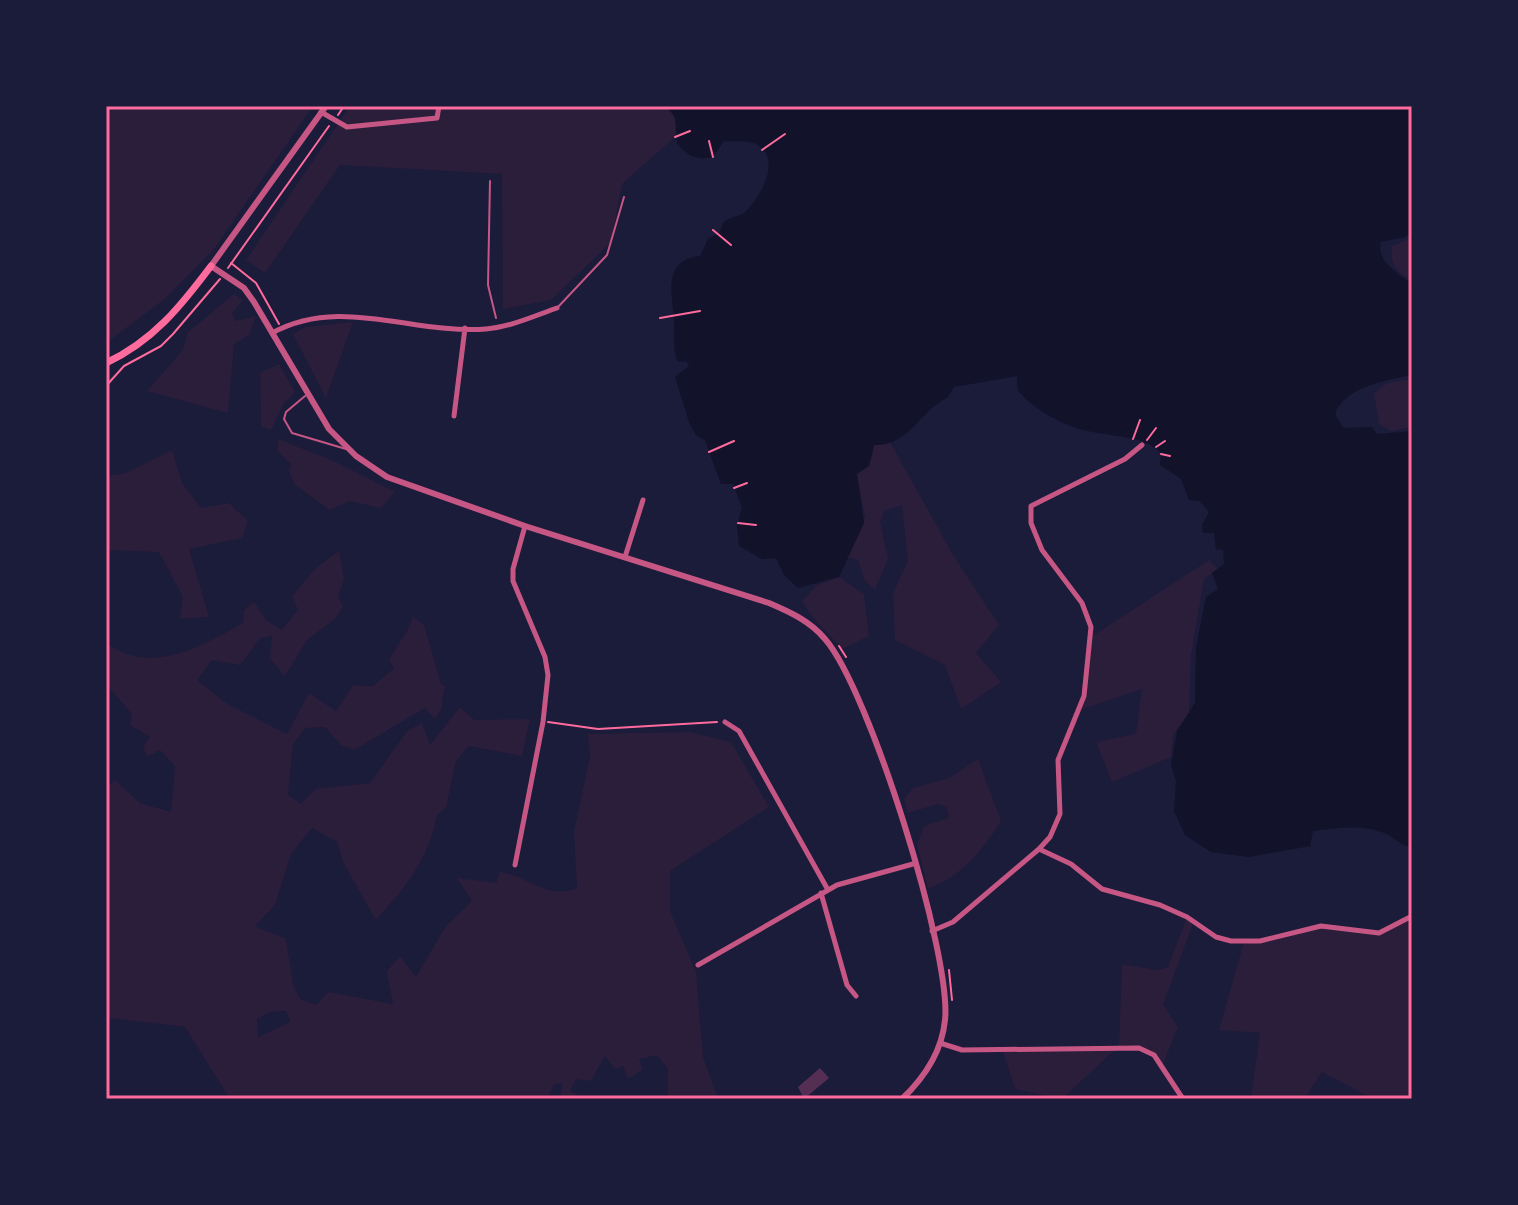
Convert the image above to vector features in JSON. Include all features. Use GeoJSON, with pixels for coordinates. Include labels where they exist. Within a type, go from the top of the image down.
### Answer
{"type":"FeatureCollection","features":[{"type":"Feature","properties":{"kind":"main road"},"geometry":{"type":"LineString","coordinates":[[106,363],[138,347],[160,328],[211,266]]}},
{"type":"Feature","properties":{"kind":"street"},"geometry":{"type":"LineString","coordinates":[[439,106],[437,118],[347,127],[334,120],[324,109],[211,266],[244,288],[329,429],[349,450],[396,482],[778,607],[805,620],[826,639],[837,654],[897,801],[932,931],[946,999],[940,1043],[924,1074],[902,1099]]}},
{"type":"Feature","properties":{"kind":"street"},"geometry":{"type":"LineString","coordinates":[[272,333],[301,320],[331,315],[465,328],[500,327],[557,308]]}},
{"type":"Feature","properties":{"kind":"street"},"geometry":{"type":"LineString","coordinates":[[454,416],[465,328]]}},
{"type":"Feature","properties":{"kind":"street"},"geometry":{"type":"LineString","coordinates":[[932,931],[972,908],[1039,849],[1050,837],[1060,814],[1058,760],[1084,696],[1091,627],[1082,603],[1042,550],[1031,523],[1031,506],[1125,459],[1144,443]]}},
{"type":"Feature","properties":{"kind":"street"},"geometry":{"type":"LineString","coordinates":[[625,557],[643,500]]}},
{"type":"Feature","properties":{"kind":"street"},"geometry":{"type":"LineString","coordinates":[[515,865],[548,692],[545,657],[513,581],[513,569],[525,526]]}},
{"type":"Feature","properties":{"kind":"street"},"geometry":{"type":"LineString","coordinates":[[725,722],[739,731],[824,891],[847,985],[856,996]]}},
{"type":"Feature","properties":{"kind":"street"},"geometry":{"type":"LineString","coordinates":[[1039,849],[1071,864],[1102,889],[1160,905],[1187,917],[1216,937],[1231,941],[1260,941],[1321,926],[1379,933],[1412,916]]}},
{"type":"Feature","properties":{"kind":"street"},"geometry":{"type":"LineString","coordinates":[[698,965],[824,891],[913,864]]}},
{"type":"Feature","properties":{"kind":"street"},"geometry":{"type":"LineString","coordinates":[[940,1043],[971,1051],[1139,1048],[1154,1055],[1183,1099]]}},
{"type":"Feature","properties":{"kind":"lane"},"geometry":{"type":"LineString","coordinates":[[490,181],[488,285],[496,318]]}},
{"type":"Feature","properties":{"kind":"lane"},"geometry":{"type":"LineString","coordinates":[[557,308],[607,255],[624,197]]}},
{"type":"Feature","properties":{"kind":"lane"},"geometry":{"type":"LineString","coordinates":[[306,395],[286,412],[287,428],[292,433],[349,450]]}},
{"type":"Feature","properties":{"kind":"path"},"geometry":{"type":"LineString","coordinates":[[279,324],[256,283],[231,263],[344,106]]}},
{"type":"Feature","properties":{"kind":"path"},"geometry":{"type":"LineString","coordinates":[[675,137],[690,131]]}},
{"type":"Feature","properties":{"kind":"path"},"geometry":{"type":"LineString","coordinates":[[762,150],[785,134]]}},
{"type":"Feature","properties":{"kind":"path"},"geometry":{"type":"LineString","coordinates":[[709,141],[713,157]]}},
{"type":"Feature","properties":{"kind":"path"},"geometry":{"type":"LineString","coordinates":[[713,230],[731,245]]}},
{"type":"Feature","properties":{"kind":"path"},"geometry":{"type":"LineString","coordinates":[[106,386],[124,366],[167,340],[218,282]]}},
{"type":"Feature","properties":{"kind":"path"},"geometry":{"type":"LineString","coordinates":[[660,318],[700,311]]}},
{"type":"Feature","properties":{"kind":"path"},"geometry":{"type":"LineString","coordinates":[[1133,439],[1140,420]]}},
{"type":"Feature","properties":{"kind":"path"},"geometry":{"type":"LineString","coordinates":[[1144,443],[1156,428]]}},
{"type":"Feature","properties":{"kind":"path"},"geometry":{"type":"LineString","coordinates":[[709,452],[734,441]]}},
{"type":"Feature","properties":{"kind":"path"},"geometry":{"type":"LineString","coordinates":[[1156,447],[1165,441]]}},
{"type":"Feature","properties":{"kind":"path"},"geometry":{"type":"LineString","coordinates":[[1161,454],[1170,456]]}},
{"type":"Feature","properties":{"kind":"path"},"geometry":{"type":"LineString","coordinates":[[734,488],[747,483]]}},
{"type":"Feature","properties":{"kind":"path"},"geometry":{"type":"LineString","coordinates":[[738,523],[756,525]]}},
{"type":"Feature","properties":{"kind":"path"},"geometry":{"type":"LineString","coordinates":[[836,642],[851,668]]}},
{"type":"Feature","properties":{"kind":"path"},"geometry":{"type":"LineString","coordinates":[[543,722],[598,729],[725,722]]}},
{"type":"Feature","properties":{"kind":"path"},"geometry":{"type":"LineString","coordinates":[[949,968],[952,1006]]}},
{"type":"Feature","properties":{"kind":"shaded area"},"geometry":{"type":"Polygon","coordinates":[[[106,106],[313,106],[214,249],[166,298],[106,343],[106,106]]]}},
{"type":"Feature","properties":{"kind":"shaded area"},"geometry":{"type":"Polygon","coordinates":[[[350,106],[666,106],[675,120],[676,132],[675,137],[622,184],[611,242],[551,300],[503,309],[502,174],[340,165],[265,273],[246,260],[350,106]]]}},
{"type":"Feature","properties":{"kind":"shaded area"},"geometry":{"type":"Polygon","coordinates":[[[666,106],[1412,106],[1412,232],[1405,237],[1381,242],[1380,249],[1389,266],[1412,284],[1412,375],[1379,382],[1357,391],[1347,397],[1335,414],[1343,428],[1372,427],[1377,434],[1412,431],[1412,847],[1372,829],[1342,828],[1313,831],[1310,846],[1249,857],[1211,852],[1185,835],[1174,811],[1176,781],[1171,765],[1177,731],[1195,703],[1196,647],[1206,597],[1218,589],[1212,573],[1224,564],[1223,550],[1216,549],[1214,533],[1203,533],[1202,525],[1209,512],[1200,501],[1189,500],[1181,479],[1160,465],[1161,453],[1155,447],[1136,440],[1083,430],[1057,420],[1018,391],[1017,376],[954,387],[948,397],[905,434],[886,444],[874,445],[869,466],[857,474],[864,523],[839,577],[798,588],[784,575],[776,558],[762,559],[739,546],[737,526],[742,507],[733,484],[721,484],[705,440],[696,435],[689,422],[675,377],[689,366],[687,362],[677,361],[676,356],[672,281],[679,264],[700,256],[708,239],[719,233],[724,222],[744,213],[752,204],[767,177],[768,158],[756,144],[740,141],[724,141],[713,157],[693,156],[677,143],[675,117],[666,106]]]}},
{"type":"Feature","properties":{"kind":"shaded area"},"geometry":{"type":"Polygon","coordinates":[[[1412,238],[1412,279],[1401,274],[1393,262],[1392,246],[1412,238]]]}},
{"type":"Feature","properties":{"kind":"shaded area"},"geometry":{"type":"Polygon","coordinates":[[[234,294],[243,300],[232,313],[236,321],[256,316],[249,335],[234,344],[228,413],[147,391],[183,350],[188,332],[234,294]]]}},
{"type":"Feature","properties":{"kind":"shaded area"},"geometry":{"type":"Polygon","coordinates":[[[353,322],[326,398],[293,334],[305,327],[353,322]]]}},
{"type":"Feature","properties":{"kind":"shaded area"},"geometry":{"type":"Polygon","coordinates":[[[279,364],[295,392],[284,403],[271,430],[261,427],[260,373],[279,364]]]}},
{"type":"Feature","properties":{"kind":"shaded area"},"geometry":{"type":"Polygon","coordinates":[[[1412,379],[1412,427],[1391,431],[1379,424],[1374,393],[1387,383],[1412,379]]]}},
{"type":"Feature","properties":{"kind":"shaded area"},"geometry":{"type":"Polygon","coordinates":[[[278,439],[338,463],[395,492],[381,508],[349,501],[330,510],[295,485],[289,471],[291,464],[277,451],[278,439]]]}},
{"type":"Feature","properties":{"kind":"shaded area"},"geometry":{"type":"Polygon","coordinates":[[[890,442],[953,555],[999,625],[976,653],[1001,682],[961,709],[945,665],[895,640],[893,593],[908,561],[902,505],[884,511],[880,521],[888,559],[875,590],[865,581],[858,560],[847,557],[865,517],[857,474],[872,457],[874,445],[890,442]]]}},
{"type":"Feature","properties":{"kind":"shaded area"},"geometry":{"type":"Polygon","coordinates":[[[172,450],[182,483],[201,508],[229,503],[248,521],[242,538],[189,549],[209,617],[180,619],[183,597],[159,552],[106,550],[106,476],[126,473],[172,450]]]}},
{"type":"Feature","properties":{"kind":"shaded area"},"geometry":{"type":"Polygon","coordinates":[[[339,551],[344,579],[338,597],[343,606],[336,618],[307,640],[285,676],[270,659],[272,636],[260,638],[240,665],[212,660],[197,680],[226,703],[287,734],[309,693],[336,711],[353,685],[373,686],[394,668],[389,660],[413,617],[424,625],[441,684],[445,686],[441,709],[435,719],[425,708],[354,750],[341,745],[325,727],[305,728],[293,744],[288,795],[301,804],[316,789],[370,783],[407,731],[422,723],[430,745],[460,707],[474,720],[530,719],[522,756],[469,746],[456,761],[446,808],[437,815],[422,859],[376,920],[344,864],[337,842],[312,828],[291,854],[275,905],[255,926],[286,939],[293,984],[300,999],[316,1005],[329,992],[393,1004],[387,971],[400,956],[416,977],[446,926],[472,901],[457,878],[497,883],[499,872],[546,889],[566,891],[577,888],[574,832],[590,756],[588,734],[690,732],[731,742],[769,807],[670,871],[670,911],[696,972],[703,1057],[718,1099],[668,1099],[668,1069],[657,1055],[639,1059],[643,1069],[628,1079],[623,1066],[615,1069],[605,1056],[591,1081],[576,1079],[570,1091],[580,1096],[576,1099],[560,1099],[562,1083],[554,1085],[547,1099],[230,1099],[185,1027],[110,1018],[106,1047],[106,787],[115,780],[140,803],[171,812],[175,766],[160,750],[147,757],[143,746],[150,737],[130,725],[132,714],[106,684],[106,643],[123,653],[140,657],[176,654],[244,622],[244,610],[254,602],[266,620],[282,630],[298,610],[292,596],[317,567],[339,551]],[[286,1011],[270,1012],[257,1019],[258,1037],[290,1022],[286,1011]]]}},
{"type":"Feature","properties":{"kind":"shaded area"},"geometry":{"type":"Polygon","coordinates":[[[1209,560],[1218,569],[1204,579],[1191,656],[1189,713],[1173,735],[1171,757],[1112,782],[1096,742],[1136,734],[1142,689],[1080,710],[1091,637],[1209,560]]]}},
{"type":"Feature","properties":{"kind":"shaded area"},"geometry":{"type":"Polygon","coordinates":[[[839,577],[864,594],[869,636],[842,649],[802,601],[818,585],[839,577]]]}},
{"type":"Feature","properties":{"kind":"shaded area"},"geometry":{"type":"Polygon","coordinates":[[[978,759],[1001,821],[987,842],[961,870],[928,889],[917,845],[924,826],[949,818],[947,807],[938,804],[908,813],[904,799],[913,788],[949,778],[978,759]]]}},
{"type":"Feature","properties":{"kind":"shaded area"},"geometry":{"type":"Polygon","coordinates":[[[1412,916],[1412,1099],[1373,1099],[1322,1072],[1304,1099],[1251,1099],[1260,1033],[1219,1030],[1244,942],[1321,926],[1379,933],[1412,916]]]}},
{"type":"Feature","properties":{"kind":"shaded area"},"geometry":{"type":"Polygon","coordinates":[[[1187,917],[1194,921],[1163,1005],[1178,1027],[1162,1066],[1143,1051],[1119,1046],[1122,964],[1157,970],[1168,967],[1187,917]]]}},
{"type":"Feature","properties":{"kind":"shaded area"},"geometry":{"type":"Polygon","coordinates":[[[1119,1046],[1062,1099],[1015,1089],[1003,1051],[1119,1046]]]}},
{"type":"Feature","properties":{"kind":"building"},"geometry":{"type":"Polygon","coordinates":[[[820,1068],[829,1078],[804,1099],[798,1087],[820,1068]]]}}]}
